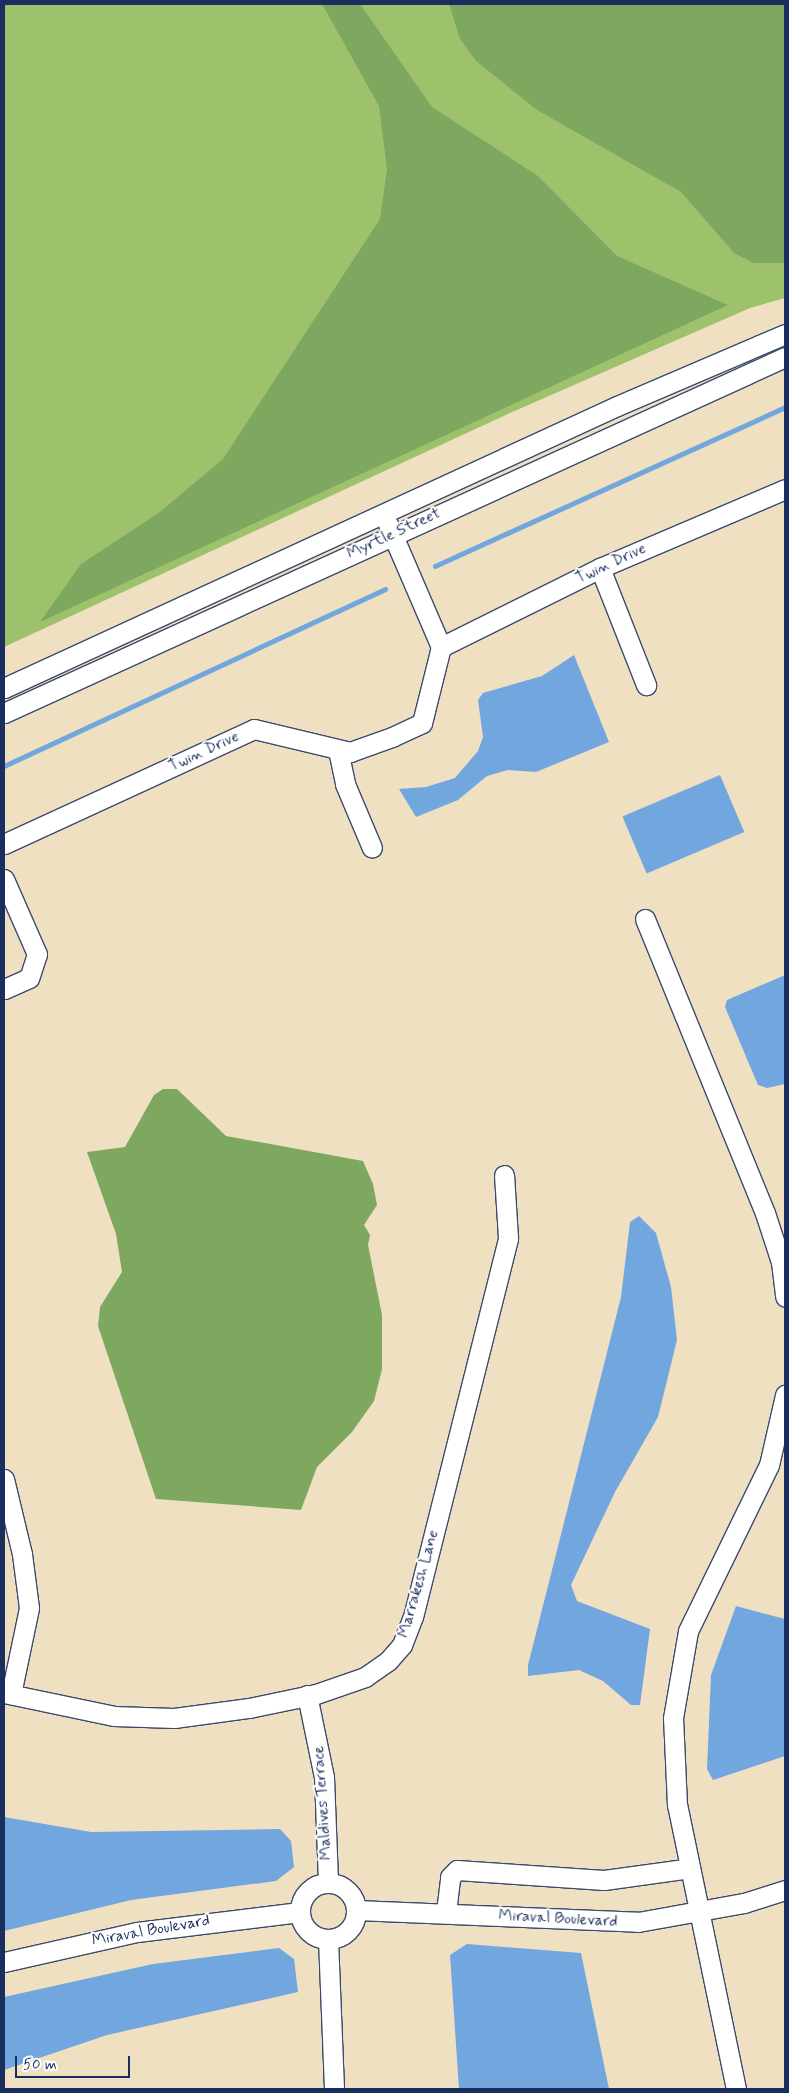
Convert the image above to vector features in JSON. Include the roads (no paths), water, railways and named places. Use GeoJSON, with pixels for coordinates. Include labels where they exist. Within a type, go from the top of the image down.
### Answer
{"type":"FeatureCollection","features":[{"type":"Feature","properties":{"kind":"street","name":"Myrtle Street"},"geometry":{"type":"LineString","coordinates":[[4,688],[383,514],[785,334]]}},
{"type":"Feature","properties":{"kind":"street","name":"Myrtle Street"},"geometry":{"type":"LineString","coordinates":[[4,713],[393,534],[785,357]]}},
{"type":"Feature","properties":{"kind":"street","name":"Twin Drive"},"geometry":{"type":"LineString","coordinates":[[4,844],[254,729],[350,752],[422,723],[440,647],[600,568],[785,489]]}},
{"type":"Feature","properties":{"kind":"street"},"geometry":{"type":"LineString","coordinates":[[383,514],[440,647]]}},
{"type":"Feature","properties":{"kind":"street"},"geometry":{"type":"LineString","coordinates":[[600,568],[646,685]]}},
{"type":"Feature","properties":{"kind":"street"},"geometry":{"type":"LineString","coordinates":[[338,750],[345,784],[372,848]]}},
{"type":"Feature","properties":{"kind":"street"},"geometry":{"type":"LineString","coordinates":[[4,879],[37,954],[29,978],[4,989]]}},
{"type":"Feature","properties":{"kind":"street"},"geometry":{"type":"LineString","coordinates":[[645,919],[765,1213],[781,1262],[785,1297]]}},
{"type":"Feature","properties":{"kind":"street","name":"Marrakesh Lane"},"geometry":{"type":"LineString","coordinates":[[7,1693],[114,1716],[174,1718],[307,1695],[365,1677],[402,1645],[508,1238],[504,1175]]}},
{"type":"Feature","properties":{"kind":"street"},"geometry":{"type":"LineString","coordinates":[[736,2089],[690,1868],[672,1764],[679,1670],[688,1630],[770,1465],[785,1395]]}},
{"type":"Feature","properties":{"kind":"street"},"geometry":{"type":"LineString","coordinates":[[4,1479],[22,1554],[29,1608],[7,1693]]}},
{"type":"Feature","properties":{"kind":"street","name":"Maldives Terrace"},"geometry":{"type":"LineString","coordinates":[[307,1695],[324,1777],[328,1883]]}},
{"type":"Feature","properties":{"kind":"street"},"geometry":{"type":"LineString","coordinates":[[446,1912],[450,1877],[458,1870],[604,1880],[690,1868]]}},
{"type":"Feature","properties":{"kind":"street"},"geometry":{"type":"LineString","coordinates":[[328,1883],[350,1893],[356,1910],[345,1933],[328,1939],[310,1933],[300,1912],[308,1891],[328,1883]]}},
{"type":"Feature","properties":{"kind":"street","name":"Miraval Boulevard"},"geometry":{"type":"LineString","coordinates":[[356,1910],[446,1912],[596,1924],[699,1912],[785,1890]]}},
{"type":"Feature","properties":{"kind":"street","name":"Miraval Boulevard"},"geometry":{"type":"LineString","coordinates":[[4,1962],[146,1931],[300,1912]]}},
{"type":"Feature","properties":{"kind":"street"},"geometry":{"type":"LineString","coordinates":[[328,1939],[334,2089]]}},
{"type":"Feature","properties":{"kind":"water"},"geometry":{"type":"Polygon","coordinates":[[[574,655],[609,742],[536,772],[508,770],[487,776],[458,800],[416,817],[399,789],[426,787],[455,778],[478,751],[483,737],[478,700],[483,693],[542,676],[574,655]]]}},
{"type":"Feature","properties":{"kind":"water"},"geometry":{"type":"Polygon","coordinates":[[[720,775],[744,832],[647,873],[622,816],[720,775]]]}},
{"type":"Feature","properties":{"kind":"water"},"geometry":{"type":"Polygon","coordinates":[[[785,975],[785,1084],[767,1088],[758,1085],[725,1007],[727,1000],[785,975]]]}},
{"type":"Feature","properties":{"kind":"water"},"geometry":{"type":"Polygon","coordinates":[[[639,1216],[656,1233],[671,1287],[677,1340],[658,1417],[615,1492],[571,1585],[577,1601],[650,1629],[640,1705],[631,1705],[603,1681],[579,1670],[528,1676],[528,1665],[621,1297],[630,1222],[639,1216]]]}},
{"type":"Feature","properties":{"kind":"water"},"geometry":{"type":"Polygon","coordinates":[[[736,1606],[785,1619],[785,1756],[713,1780],[707,1769],[711,1675],[736,1606]]]}},
{"type":"Feature","properties":{"kind":"water"},"geometry":{"type":"Polygon","coordinates":[[[4,1817],[91,1832],[280,1829],[291,1841],[294,1867],[276,1881],[131,1900],[4,1931],[4,1817]]]}},
{"type":"Feature","properties":{"kind":"water"},"geometry":{"type":"Polygon","coordinates":[[[467,1944],[581,1953],[609,2089],[459,2089],[450,1955],[467,1944]]]}},
{"type":"Feature","properties":{"kind":"water"},"geometry":{"type":"Polygon","coordinates":[[[279,1948],[294,1959],[298,1992],[107,2035],[4,2070],[4,1997],[153,1964],[279,1948]]]}},
{"type":"Feature","properties":{"kind":"waterway"},"geometry":{"type":"LineString","coordinates":[[435,566],[785,407]]}},
{"type":"Feature","properties":{"kind":"waterway"},"geometry":{"type":"LineString","coordinates":[[4,766],[385,589]]}}]}
